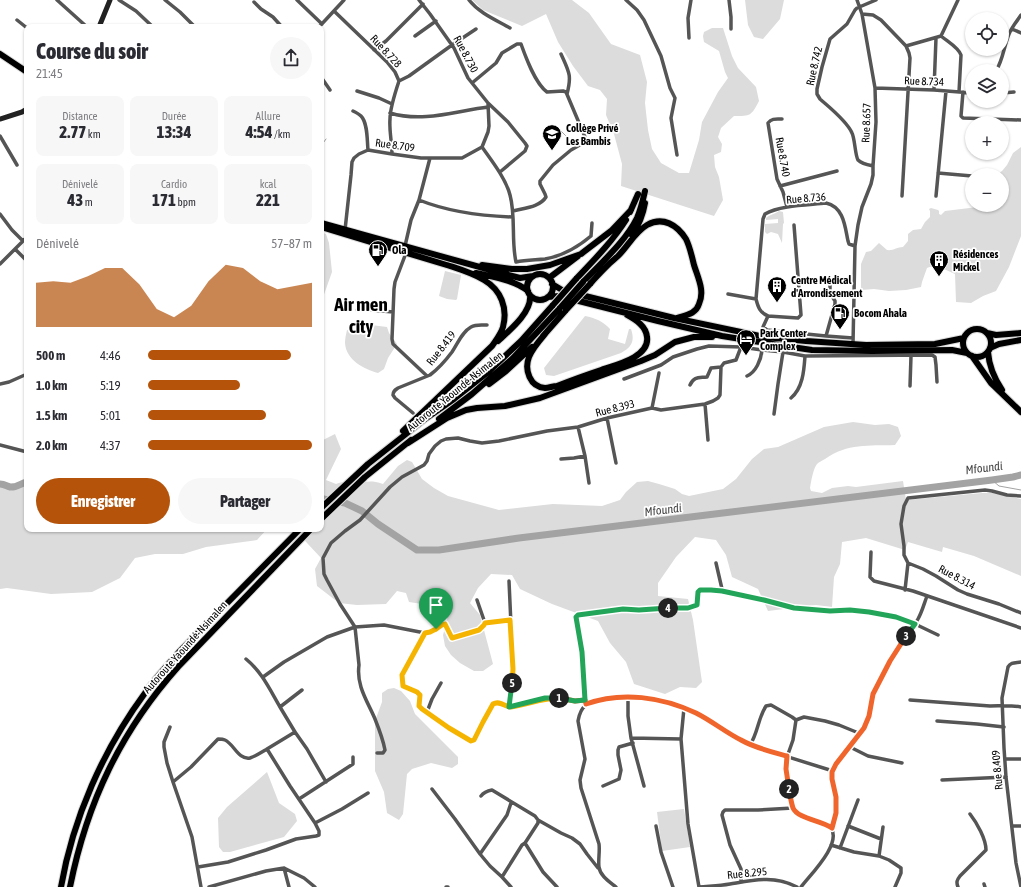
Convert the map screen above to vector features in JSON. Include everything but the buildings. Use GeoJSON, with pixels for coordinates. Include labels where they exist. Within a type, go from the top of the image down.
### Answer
{"type":"FeatureCollection","features":[{"type":"Feature","properties":{"kind":"highway"},"geometry":{"type":"LineString","coordinates":[[0,54],[24,70]]}},
{"type":"Feature","properties":{"kind":"highway","name":"Autoroute Yaoundé-Nsimalen"},"geometry":{"type":"LineString","coordinates":[[324,516],[379,465],[472,394],[513,358],[563,309],[587,283],[628,232],[639,213],[645,191],[644,214],[628,241],[610,263]]}},
{"type":"Feature","properties":{"kind":"highway","name":"Autoroute Yaoundé-Nsimalen"},"geometry":{"type":"LineString","coordinates":[[324,505],[368,464],[425,419],[454,400],[487,373],[521,341],[617,234],[631,210],[638,194]]}},
{"type":"Feature","properties":{"kind":"highway"},"geometry":{"type":"LineString","coordinates":[[550,281],[581,254],[611,231],[631,210]]}},
{"type":"Feature","properties":{"kind":"highway"},"geometry":{"type":"LineString","coordinates":[[587,283],[618,256],[648,224],[659,221],[669,222],[678,229],[686,240],[702,295],[699,305],[694,312],[674,318]]}},
{"type":"Feature","properties":{"kind":"highway"},"geometry":{"type":"LineString","coordinates":[[324,224],[406,249],[483,279],[491,284],[502,298],[504,306],[502,328],[492,346]]}},
{"type":"Feature","properties":{"kind":"highway"},"geometry":{"type":"LineString","coordinates":[[324,228],[447,258],[512,269],[527,269],[550,265],[581,254]]}},
{"type":"Feature","properties":{"kind":"highway"},"geometry":{"type":"LineString","coordinates":[[447,258],[520,278],[541,274],[562,290],[569,292],[674,318],[765,337],[806,341],[853,341],[905,345],[935,344],[964,338]]}},
{"type":"Feature","properties":{"kind":"highway"},"geometry":{"type":"LineString","coordinates":[[447,265],[521,286],[537,299],[559,296],[668,324],[722,336],[812,350],[905,353],[952,350],[981,357],[989,350],[1000,344],[1021,340]]}},
{"type":"Feature","properties":{"kind":"highway"},"geometry":{"type":"LineString","coordinates":[[368,464],[506,334],[524,315],[531,300],[528,283],[533,276]]}},
{"type":"Feature","properties":{"kind":"highway"},"geometry":{"type":"LineString","coordinates":[[548,297],[552,292],[550,281]]}},
{"type":"Feature","properties":{"kind":"highway"},"geometry":{"type":"LineString","coordinates":[[563,309],[528,358],[527,372],[530,379],[540,387],[547,388],[557,386],[625,361],[643,351],[647,340],[643,327],[633,318],[620,311]]}},
{"type":"Feature","properties":{"kind":"highway"},"geometry":{"type":"LineString","coordinates":[[1021,333],[996,335],[979,329],[970,331],[964,338],[964,346],[991,383],[1021,412]]}},
{"type":"Feature","properties":{"kind":"highway"},"geometry":{"type":"LineString","coordinates":[[987,333],[991,340],[989,350],[991,369],[995,379],[1008,400]]}},
{"type":"Feature","properties":{"kind":"highway"},"geometry":{"type":"LineString","coordinates":[[472,394],[506,371],[545,334]]}},
{"type":"Feature","properties":{"kind":"highway"},"geometry":{"type":"LineString","coordinates":[[408,442],[447,418],[466,410],[504,406],[540,398],[641,361],[655,355],[675,342],[694,337],[722,336]]}},
{"type":"Feature","properties":{"kind":"highway","name":"Autoroute Yaoundé-Nsimalen"},"geometry":{"type":"LineString","coordinates":[[61,887],[68,854],[92,786],[102,763],[145,692],[180,651],[297,532]]}},
{"type":"Feature","properties":{"kind":"highway","name":"Autoroute Yaoundé-Nsimalen"},"geometry":{"type":"LineString","coordinates":[[70,887],[73,868],[82,838],[102,782],[128,733],[143,709],[162,685],[198,645],[308,532]]}},
{"type":"Feature","properties":{"kind":"main road"},"geometry":{"type":"LineString","coordinates":[[100,24],[110,0]]}},
{"type":"Feature","properties":{"kind":"main road"},"geometry":{"type":"LineString","coordinates":[[0,119],[13,116],[24,110]]}},
{"type":"Feature","properties":{"kind":"street"},"geometry":{"type":"LineString","coordinates":[[57,0],[84,24]]}},
{"type":"Feature","properties":{"kind":"street"},"geometry":{"type":"LineString","coordinates":[[119,0],[136,11],[150,24]]}},
{"type":"Feature","properties":{"kind":"street"},"geometry":{"type":"LineString","coordinates":[[165,0],[192,24]]}},
{"type":"Feature","properties":{"kind":"street"},"geometry":{"type":"LineString","coordinates":[[297,0],[319,24]]}},
{"type":"Feature","properties":{"kind":"street"},"geometry":{"type":"LineString","coordinates":[[323,24],[344,0]]}},
{"type":"Feature","properties":{"kind":"street","name":"Rue 8.730"},"geometry":{"type":"LineString","coordinates":[[419,0],[436,21],[452,45],[468,78],[488,103],[508,122],[527,146],[525,151],[500,172]]}},
{"type":"Feature","properties":{"kind":"street"},"geometry":{"type":"LineString","coordinates":[[469,0],[479,10],[510,28]]}},
{"type":"Feature","properties":{"kind":"street"},"geometry":{"type":"LineString","coordinates":[[626,0],[644,20],[661,56],[670,88],[675,98],[672,118],[677,155]]}},
{"type":"Feature","properties":{"kind":"street"},"geometry":{"type":"LineString","coordinates":[[689,38],[688,18],[691,0]]}},
{"type":"Feature","properties":{"kind":"street"},"geometry":{"type":"LineString","coordinates":[[729,0],[731,29]]}},
{"type":"Feature","properties":{"kind":"street","name":"Rue 8.657"},"geometry":{"type":"LineString","coordinates":[[855,246],[862,207],[873,175],[872,166],[876,122],[875,88],[861,7],[858,0]]}},
{"type":"Feature","properties":{"kind":"street"},"geometry":{"type":"LineString","coordinates":[[861,7],[876,0]]}},
{"type":"Feature","properties":{"kind":"street"},"geometry":{"type":"LineString","coordinates":[[906,46],[941,36],[958,0]]}},
{"type":"Feature","properties":{"kind":"street"},"geometry":{"type":"LineString","coordinates":[[254,2],[279,24]]}},
{"type":"Feature","properties":{"kind":"street"},"geometry":{"type":"LineString","coordinates":[[374,50],[423,4]]}},
{"type":"Feature","properties":{"kind":"street","name":"Rue 8.742"},"geometry":{"type":"LineString","coordinates":[[861,7],[855,10],[847,24],[833,36],[829,43],[816,89],[820,99],[849,127],[855,141],[856,157],[858,160],[872,166]]}},
{"type":"Feature","properties":{"kind":"street","name":"Rue 8.728"},"geometry":{"type":"LineString","coordinates":[[334,12],[387,62],[395,72],[399,81],[390,113],[392,154]]}},
{"type":"Feature","properties":{"kind":"street"},"geometry":{"type":"LineString","coordinates":[[862,14],[878,17],[906,46],[909,53],[910,58],[902,196]]}},
{"type":"Feature","properties":{"kind":"street"},"geometry":{"type":"LineString","coordinates":[[1000,64],[1012,29],[1021,15]]}},
{"type":"Feature","properties":{"kind":"street"},"geometry":{"type":"LineString","coordinates":[[17,20],[24,26]]}},
{"type":"Feature","properties":{"kind":"street"},"geometry":{"type":"LineString","coordinates":[[415,36],[436,21]]}},
{"type":"Feature","properties":{"kind":"street"},"geometry":{"type":"LineString","coordinates":[[1012,29],[1021,33]]}},
{"type":"Feature","properties":{"kind":"street"},"geometry":{"type":"LineString","coordinates":[[399,81],[409,76],[452,45],[476,30]]}},
{"type":"Feature","properties":{"kind":"street"},"geometry":{"type":"LineString","coordinates":[[941,36],[956,47],[960,52],[961,116],[963,118],[1021,120]]}},
{"type":"Feature","properties":{"kind":"street"},"geometry":{"type":"LineString","coordinates":[[934,90],[936,38]]}},
{"type":"Feature","properties":{"kind":"street"},"geometry":{"type":"LineString","coordinates":[[472,83],[496,63],[502,53],[517,44],[521,44],[527,62],[541,86],[547,92],[563,91],[567,94]]}},
{"type":"Feature","properties":{"kind":"street"},"geometry":{"type":"LineString","coordinates":[[513,211],[544,200],[546,194],[540,184],[540,181],[553,165],[571,150],[585,142],[585,137],[567,94],[570,79],[568,68],[561,54]]}},
{"type":"Feature","properties":{"kind":"street"},"geometry":{"type":"LineString","coordinates":[[324,81],[330,90]]}},
{"type":"Feature","properties":{"kind":"street","name":"Rue 8.734"},"geometry":{"type":"LineString","coordinates":[[875,88],[965,92]]}},
{"type":"Feature","properties":{"kind":"street"},"geometry":{"type":"LineString","coordinates":[[357,90],[392,104]]}},
{"type":"Feature","properties":{"kind":"street"},"geometry":{"type":"LineString","coordinates":[[936,196],[946,91]]}},
{"type":"Feature","properties":{"kind":"street"},"geometry":{"type":"LineString","coordinates":[[1009,92],[1014,92]]}},
{"type":"Feature","properties":{"kind":"street"},"geometry":{"type":"LineString","coordinates":[[488,103],[489,126],[482,147],[500,172],[509,191],[513,211],[513,242],[516,262],[546,259],[578,246],[591,236],[592,223]]}},
{"type":"Feature","properties":{"kind":"street"},"geometry":{"type":"LineString","coordinates":[[390,113],[398,116],[424,117],[447,115],[470,109],[488,108]]}},
{"type":"Feature","properties":{"kind":"street"},"geometry":{"type":"LineString","coordinates":[[353,111],[364,120],[368,150]]}},
{"type":"Feature","properties":{"kind":"street","name":"Rue 8.740"},"geometry":{"type":"LineString","coordinates":[[782,119],[773,119],[768,123],[777,179],[787,207]]}},
{"type":"Feature","properties":{"kind":"street"},"geometry":{"type":"LineString","coordinates":[[0,136],[17,165]]}},
{"type":"Feature","properties":{"kind":"street","name":"Rue 8.709"},"geometry":{"type":"LineString","coordinates":[[345,230],[352,175],[352,162],[359,154],[368,150],[430,158],[462,158],[482,147]]}},
{"type":"Feature","properties":{"kind":"street"},"geometry":{"type":"LineString","coordinates":[[427,376],[392,342],[395,282],[406,249],[411,220],[419,200],[430,158]]}},
{"type":"Feature","properties":{"kind":"street"},"geometry":{"type":"LineString","coordinates":[[780,186],[837,171]]}},
{"type":"Feature","properties":{"kind":"street"},"geometry":{"type":"LineString","coordinates":[[938,173],[965,175]]}},
{"type":"Feature","properties":{"kind":"street"},"geometry":{"type":"LineString","coordinates":[[419,200],[436,207],[457,212],[513,217]]}},
{"type":"Feature","properties":{"kind":"street","name":"Rue 8.736"},"geometry":{"type":"LineString","coordinates":[[756,299],[763,219],[765,214],[768,212],[787,207],[826,203],[831,204],[842,214],[849,244],[855,246]]}},
{"type":"Feature","properties":{"kind":"street"},"geometry":{"type":"LineString","coordinates":[[0,214],[12,230],[23,241],[0,264]]}},
{"type":"Feature","properties":{"kind":"street"},"geometry":{"type":"LineString","coordinates":[[728,294],[756,299],[762,313],[768,316],[798,318],[801,315],[794,225]]}},
{"type":"Feature","properties":{"kind":"street"},"geometry":{"type":"LineString","coordinates":[[768,316],[764,327],[767,330],[826,336],[853,341],[855,246]]}},
{"type":"Feature","properties":{"kind":"street"},"geometry":{"type":"LineString","coordinates":[[15,249],[24,258]]}},
{"type":"Feature","properties":{"kind":"street"},"geometry":{"type":"LineString","coordinates":[[826,336],[835,304],[835,301],[830,293],[830,285]]}},
{"type":"Feature","properties":{"kind":"street"},"geometry":{"type":"LineString","coordinates":[[357,310],[393,312]]}},
{"type":"Feature","properties":{"kind":"street","name":"Rue 8.419"},"geometry":{"type":"LineString","coordinates":[[413,413],[395,398],[393,392],[398,388],[435,372],[451,353],[463,334],[477,325],[487,324]]}},
{"type":"Feature","properties":{"kind":"street"},"geometry":{"type":"LineString","coordinates":[[690,385],[696,378],[707,377],[710,368],[721,366],[724,363],[736,360],[741,347],[742,339]]}},
{"type":"Feature","properties":{"kind":"street"},"geometry":{"type":"LineString","coordinates":[[624,380],[661,365],[673,357],[709,346],[741,347],[805,356],[905,353],[911,356],[932,355],[935,357],[937,382]]}},
{"type":"Feature","properties":{"kind":"street"},"geometry":{"type":"LineString","coordinates":[[747,376],[755,371],[762,355],[762,350]]}},
{"type":"Feature","properties":{"kind":"street"},"geometry":{"type":"LineString","coordinates":[[774,414],[783,352]]}},
{"type":"Feature","properties":{"kind":"street"},"geometry":{"type":"LineString","coordinates":[[791,398],[794,396],[801,383],[805,356]]}},
{"type":"Feature","properties":{"kind":"street"},"geometry":{"type":"LineString","coordinates":[[910,386],[911,356]]}},
{"type":"Feature","properties":{"kind":"street","name":"Rue 8.393"},"geometry":{"type":"LineString","coordinates":[[355,627],[340,604],[324,574],[323,558],[331,543],[345,530],[360,520],[390,487],[402,476],[424,465],[429,454],[441,441],[458,438],[482,443],[499,441],[578,426],[652,408],[661,410],[713,402],[720,395],[721,366]]}},
{"type":"Feature","properties":{"kind":"street"},"geometry":{"type":"LineString","coordinates":[[652,408],[659,373]]}},
{"type":"Feature","properties":{"kind":"street"},"geometry":{"type":"LineString","coordinates":[[0,384],[24,375]]}},
{"type":"Feature","properties":{"kind":"street"},"geometry":{"type":"LineString","coordinates":[[705,404],[708,440]]}},
{"type":"Feature","properties":{"kind":"street"},"geometry":{"type":"LineString","coordinates":[[607,418],[616,463]]}},
{"type":"Feature","properties":{"kind":"street"},"geometry":{"type":"LineString","coordinates":[[578,426],[589,483]]}},
{"type":"Feature","properties":{"kind":"street"},"geometry":{"type":"LineString","coordinates":[[0,446],[24,451]]}},
{"type":"Feature","properties":{"kind":"street"},"geometry":{"type":"LineString","coordinates":[[561,459],[585,456]]}},
{"type":"Feature","properties":{"kind":"street"},"geometry":{"type":"LineString","coordinates":[[905,590],[908,563],[904,555],[901,524],[904,506],[908,498],[986,490],[992,490],[1007,495],[1021,496]]}},
{"type":"Feature","properties":{"kind":"street"},"geometry":{"type":"LineString","coordinates":[[871,552],[870,577],[874,581],[927,596],[1021,628]]}},
{"type":"Feature","properties":{"kind":"street"},"geometry":{"type":"LineString","coordinates":[[716,563],[722,591]]}},
{"type":"Feature","properties":{"kind":"street","name":"Rue 8.314"},"geometry":{"type":"LineString","coordinates":[[908,563],[923,569],[967,594],[1021,613]]}},
{"type":"Feature","properties":{"kind":"street"},"geometry":{"type":"LineString","coordinates":[[509,581],[513,669],[509,707]]}},
{"type":"Feature","properties":{"kind":"street"},"geometry":{"type":"LineString","coordinates":[[586,704],[582,652],[576,617],[578,615],[623,609],[639,610],[688,608],[697,605],[698,592],[700,590],[722,591],[794,608],[830,611],[850,610],[881,614],[896,617],[938,634]]}},
{"type":"Feature","properties":{"kind":"street"},"geometry":{"type":"LineString","coordinates":[[801,887],[827,854],[834,836],[832,828],[836,813],[836,806],[832,779],[836,764],[864,728],[867,722],[873,694],[900,644],[919,618],[927,596]]}},
{"type":"Feature","properties":{"kind":"street"},"geometry":{"type":"LineString","coordinates":[[477,600],[485,623]]}},
{"type":"Feature","properties":{"kind":"street"},"geometry":{"type":"LineString","coordinates":[[263,677],[284,662],[327,637],[355,627],[384,625],[425,633],[445,624],[452,638],[479,630],[485,623],[510,620]]}},
{"type":"Feature","properties":{"kind":"street"},"geometry":{"type":"LineString","coordinates":[[355,627],[360,682],[364,697],[375,718],[384,744],[385,750],[377,753]]}},
{"type":"Feature","properties":{"kind":"street"},"geometry":{"type":"LineString","coordinates":[[425,633],[402,675],[403,686],[404,688],[420,695],[419,706],[449,728],[471,741],[474,740],[493,704],[498,702],[509,707],[545,698],[559,698],[575,701],[585,700]]}},
{"type":"Feature","properties":{"kind":"street"},"geometry":{"type":"LineString","coordinates":[[246,658],[255,666],[263,677],[326,782]]}},
{"type":"Feature","properties":{"kind":"street","name":"Rue 8.409"},"geometry":{"type":"LineString","coordinates":[[1021,662],[1012,663],[1008,667],[1003,694],[1006,777],[1016,863],[1021,887]]}},
{"type":"Feature","properties":{"kind":"street"},"geometry":{"type":"LineString","coordinates":[[427,712],[441,683]]}},
{"type":"Feature","properties":{"kind":"street"},"geometry":{"type":"LineString","coordinates":[[280,707],[302,690]]}},
{"type":"Feature","properties":{"kind":"street"},"geometry":{"type":"LineString","coordinates":[[628,696],[628,716],[631,738],[644,786]]}},
{"type":"Feature","properties":{"kind":"street"},"geometry":{"type":"LineString","coordinates":[[599,868],[599,844],[580,788],[580,780],[585,759],[578,721],[582,708],[586,704],[628,696],[656,700],[675,705],[697,714],[750,745],[833,771]]}},
{"type":"Feature","properties":{"kind":"street"},"geometry":{"type":"LineString","coordinates":[[910,700],[1021,707]]}},
{"type":"Feature","properties":{"kind":"street"},"geometry":{"type":"LineString","coordinates":[[750,745],[754,740],[760,719],[766,706],[770,705],[796,720]]}},
{"type":"Feature","properties":{"kind":"street"},"geometry":{"type":"LineString","coordinates":[[684,708],[681,740],[688,824],[699,887]]}},
{"type":"Feature","properties":{"kind":"street"},"geometry":{"type":"LineString","coordinates":[[796,720],[804,717],[825,720],[860,734]]}},
{"type":"Feature","properties":{"kind":"street"},"geometry":{"type":"LineString","coordinates":[[796,720],[793,740],[786,762],[787,777],[793,808],[796,813],[801,816],[821,822],[832,828]]}},
{"type":"Feature","properties":{"kind":"street"},"geometry":{"type":"LineString","coordinates":[[937,721],[1004,726]]}},
{"type":"Feature","properties":{"kind":"street"},"geometry":{"type":"LineString","coordinates":[[170,727],[165,738],[164,748],[167,763],[192,838],[201,887]]}},
{"type":"Feature","properties":{"kind":"street"},"geometry":{"type":"LineString","coordinates":[[173,782],[191,767],[218,739],[225,740],[244,758],[249,758],[295,732]]}},
{"type":"Feature","properties":{"kind":"street"},"geometry":{"type":"LineString","coordinates":[[631,738],[663,738],[681,740]]}},
{"type":"Feature","properties":{"kind":"street"},"geometry":{"type":"LineString","coordinates":[[603,786],[619,779],[621,770],[618,750],[620,747],[632,743]]}},
{"type":"Feature","properties":{"kind":"street"},"geometry":{"type":"LineString","coordinates":[[850,747],[868,756],[902,763]]}},
{"type":"Feature","properties":{"kind":"street"},"geometry":{"type":"LineString","coordinates":[[198,867],[228,862],[296,839],[319,835],[319,831],[315,823],[267,749]]}},
{"type":"Feature","properties":{"kind":"street"},"geometry":{"type":"LineString","coordinates":[[299,800],[352,764],[353,757]]}},
{"type":"Feature","properties":{"kind":"street"},"geometry":{"type":"LineString","coordinates":[[1005,759],[1021,759]]}},
{"type":"Feature","properties":{"kind":"street"},"geometry":{"type":"LineString","coordinates":[[942,780],[1006,777]]}},
{"type":"Feature","properties":{"kind":"street"},"geometry":{"type":"LineString","coordinates":[[432,789],[480,854],[511,887]]}},
{"type":"Feature","properties":{"kind":"street"},"geometry":{"type":"LineString","coordinates":[[481,796],[484,792],[492,790],[511,803],[535,816],[538,820],[572,838],[580,844],[604,876],[616,887]]}},
{"type":"Feature","properties":{"kind":"street"},"geometry":{"type":"LineString","coordinates":[[315,823],[368,793]]}},
{"type":"Feature","properties":{"kind":"street"},"geometry":{"type":"LineString","coordinates":[[840,848],[858,800]]}},
{"type":"Feature","properties":{"kind":"street"},"geometry":{"type":"LineString","coordinates":[[480,854],[507,815],[511,803]]}},
{"type":"Feature","properties":{"kind":"street"},"geometry":{"type":"LineString","coordinates":[[741,882],[741,869],[730,845],[722,815],[723,812],[725,810],[793,808]]}},
{"type":"Feature","properties":{"kind":"street"},"geometry":{"type":"LineString","coordinates":[[958,887],[957,883],[960,876],[986,850],[980,830],[970,814]]}},
{"type":"Feature","properties":{"kind":"street"},"geometry":{"type":"LineString","coordinates":[[502,877],[538,823],[538,820]]}},
{"type":"Feature","properties":{"kind":"street"},"geometry":{"type":"LineString","coordinates":[[656,826],[661,852],[673,887]]}},
{"type":"Feature","properties":{"kind":"street"},"geometry":{"type":"LineString","coordinates":[[848,826],[882,839]]}},
{"type":"Feature","properties":{"kind":"street"},"geometry":{"type":"LineString","coordinates":[[1012,826],[1021,826]]}},
{"type":"Feature","properties":{"kind":"street"},"geometry":{"type":"LineString","coordinates":[[879,856],[884,828]]}},
{"type":"Feature","properties":{"kind":"street"},"geometry":{"type":"LineString","coordinates":[[525,843],[543,872],[557,887]]}},
{"type":"Feature","properties":{"kind":"street"},"geometry":{"type":"LineString","coordinates":[[831,845],[854,852],[879,856],[889,860],[901,868],[902,873],[895,887]]}},
{"type":"Feature","properties":{"kind":"street"},"geometry":{"type":"LineString","coordinates":[[209,887],[266,871],[284,868],[304,878],[315,887]]}},
{"type":"Feature","properties":{"kind":"street"},"geometry":{"type":"LineString","coordinates":[[284,868],[289,887]]}},
{"type":"Feature","properties":{"kind":"street","name":"Rue 8.295"},"geometry":{"type":"LineString","coordinates":[[699,887],[761,880],[777,880],[797,887]]}},
{"type":"Feature","properties":{"kind":"shaded area"},"geometry":{"type":"Polygon","coordinates":[[[472,0],[572,0],[589,13],[611,44],[640,55],[647,82],[645,103],[652,149],[661,163],[679,173],[689,173],[699,140],[702,122],[718,92],[728,78],[719,51],[704,42],[703,36],[704,32],[712,28],[723,28],[732,56],[738,68],[756,87],[759,101],[750,114],[744,116],[734,116],[721,128],[718,137],[722,144],[721,152],[714,155],[715,167],[719,177],[723,200],[714,216],[621,186],[622,164],[614,134],[606,115],[607,99],[600,90],[588,86],[573,66],[558,42],[546,14],[522,26],[483,10],[472,0]]]}},
{"type":"Feature","properties":{"kind":"shaded area"},"geometry":{"type":"Polygon","coordinates":[[[745,0],[784,0],[780,19],[763,39],[754,37],[748,25],[745,0]]]}},
{"type":"Feature","properties":{"kind":"shaded area"},"geometry":{"type":"Polygon","coordinates":[[[1021,147],[1021,236],[1009,267],[996,291],[971,303],[956,302],[955,274],[935,265],[927,268],[921,287],[889,291],[874,289],[861,290],[861,264],[866,252],[871,251],[879,243],[887,250],[903,247],[908,241],[908,234],[913,230],[921,229],[930,217],[929,209],[931,208],[938,210],[939,214],[941,215],[945,211],[965,209],[965,212],[1009,212],[1009,168],[1004,168],[1013,153],[1021,147]]]}},
{"type":"Feature","properties":{"kind":"shaded area"},"geometry":{"type":"Polygon","coordinates":[[[779,211],[783,212],[784,223],[782,243],[778,234],[771,232],[767,234],[765,232],[765,224],[778,223],[778,219],[766,220],[766,218],[779,211]]]}},
{"type":"Feature","properties":{"kind":"shaded area"},"geometry":{"type":"Polygon","coordinates":[[[324,233],[326,234],[329,243],[332,272],[324,295],[324,233]]]}},
{"type":"Feature","properties":{"kind":"shaded area"},"geometry":{"type":"Polygon","coordinates":[[[445,271],[461,275],[456,300],[439,296],[445,271]]]}},
{"type":"Feature","properties":{"kind":"shaded area"},"geometry":{"type":"Polygon","coordinates":[[[585,316],[599,320],[610,329],[608,339],[625,344],[629,329],[631,329],[633,337],[632,343],[621,353],[554,376],[546,375],[544,368],[585,316]]]}},
{"type":"Feature","properties":{"kind":"shaded area"},"geometry":{"type":"Polygon","coordinates":[[[371,325],[387,327],[389,333],[397,344],[388,358],[384,369],[378,373],[367,369],[352,359],[346,349],[345,343],[347,330],[353,329],[369,334],[371,325]]]}},
{"type":"Feature","properties":{"kind":"shaded area"},"geometry":{"type":"Polygon","coordinates":[[[853,422],[875,425],[889,424],[898,427],[901,436],[895,445],[858,446],[842,450],[820,462],[817,464],[813,472],[810,488],[811,491],[822,493],[832,488],[848,486],[856,487],[903,481],[906,500],[982,493],[993,493],[1021,499],[1021,576],[974,556],[943,547],[942,552],[908,542],[905,550],[866,538],[842,542],[840,564],[834,577],[832,607],[816,605],[768,611],[758,589],[732,577],[726,555],[716,540],[695,537],[676,557],[658,583],[658,596],[688,599],[693,620],[702,682],[696,688],[680,687],[665,694],[634,684],[626,662],[610,643],[598,621],[552,604],[520,589],[512,575],[491,574],[478,588],[470,603],[480,615],[493,664],[483,671],[474,671],[460,663],[451,655],[445,646],[443,635],[447,621],[448,608],[409,602],[406,593],[397,591],[386,604],[357,605],[339,603],[317,586],[315,569],[321,558],[297,532],[324,532],[324,440],[335,434],[341,449],[326,480],[336,484],[344,482],[375,482],[383,484],[398,466],[407,460],[412,462],[422,479],[448,496],[499,510],[553,504],[602,506],[620,500],[637,482],[648,481],[675,489],[682,494],[689,496],[723,489],[736,479],[752,459],[764,449],[778,447],[824,427],[853,422]]]}},
{"type":"Feature","properties":{"kind":"shaded area"},"geometry":{"type":"Polygon","coordinates":[[[24,483],[24,532],[264,532],[257,540],[206,547],[183,554],[155,554],[135,558],[120,578],[92,592],[51,594],[7,588],[0,589],[0,484],[24,483]]]}},
{"type":"Feature","properties":{"kind":"shaded area"},"geometry":{"type":"Polygon","coordinates":[[[394,688],[401,691],[410,701],[415,714],[458,757],[458,764],[452,768],[431,763],[412,769],[407,774],[403,814],[399,820],[387,813],[384,792],[375,771],[375,721],[382,702],[382,693],[388,689],[394,688]]]}},
{"type":"Feature","properties":{"kind":"shaded area"},"geometry":{"type":"Polygon","coordinates":[[[267,772],[279,803],[295,814],[297,821],[284,837],[230,852],[223,852],[219,847],[218,818],[227,807],[267,772]]]}},
{"type":"Feature","properties":{"kind":"shaded area"},"geometry":{"type":"Polygon","coordinates":[[[684,809],[690,847],[662,851],[657,812],[684,809]]]}},
{"type":"Feature","properties":{"kind":"waterway"},"geometry":{"type":"LineString","coordinates":[[557,127],[566,136]]}},
{"type":"Feature","properties":{"kind":"waterway"},"geometry":{"type":"LineString","coordinates":[[567,137],[572,141]]}},
{"type":"Feature","properties":{"kind":"waterway","name":"Mfoundi"},"geometry":{"type":"LineString","coordinates":[[324,499],[345,503],[362,511],[378,524],[417,550],[439,550],[519,538],[992,480],[1021,475]]}},
{"type":"Feature","properties":{"kind":"waterway"},"geometry":{"type":"LineString","coordinates":[[992,480],[999,486],[1021,490]]}},
{"type":"Feature","properties":{"kind":"waterway","name":"Mfoundi"},"geometry":{"type":"LineString","coordinates":[[0,484],[12,487],[24,483]]}},
{"type":"Feature","properties":{"kind":"place","name":"Collège Privé Les Bambis"},"geometry":{"type":"Point","coordinates":[552,151]}},
{"type":"Feature","properties":{"kind":"place","name":"Ola"},"geometry":{"type":"Point","coordinates":[378,267]}},
{"type":"Feature","properties":{"kind":"place","name":"Résidences Mickel"},"geometry":{"type":"Point","coordinates":[939,277]}},
{"type":"Feature","properties":{"kind":"place","name":"Centre Médical d'Arrondissement"},"geometry":{"type":"Point","coordinates":[777,303]}},
{"type":"Feature","properties":{"kind":"place","name":"Bocom Ahala"},"geometry":{"type":"Point","coordinates":[840,330]}},
{"type":"Feature","properties":{"kind":"place","name":"Park Center Complex"},"geometry":{"type":"Point","coordinates":[746,356]}},
{"type":"Feature","properties":{"kind":"district","name":"Air men city"},"geometry":{"type":"Point","coordinates":[361,315]}},
{"type":"Feature","properties":{"kind":"route"},"geometry":{"type":"LineString","coordinates":[[436,629],[425,633],[402,675],[403,686],[404,688],[417,692],[420,695],[419,706],[422,709],[471,741],[474,740],[495,702],[509,707],[545,698],[559,698],[575,701],[585,700],[586,704],[607,699],[633,696],[656,700],[675,705],[697,714],[750,745],[787,756],[787,777],[791,800],[796,813],[821,822],[832,828],[836,813],[836,797],[832,772],[841,757],[864,728],[869,716],[873,694],[900,644],[915,624],[896,617],[881,614],[850,610],[830,611],[794,608],[746,596],[711,590],[700,590],[698,592],[697,605],[688,608],[639,610],[623,609],[582,614],[576,617],[582,652],[585,700],[575,701],[568,700],[559,698],[545,698],[520,705],[509,707],[513,669],[510,620],[485,623],[479,630],[452,638],[445,624],[436,629]]}}]}
